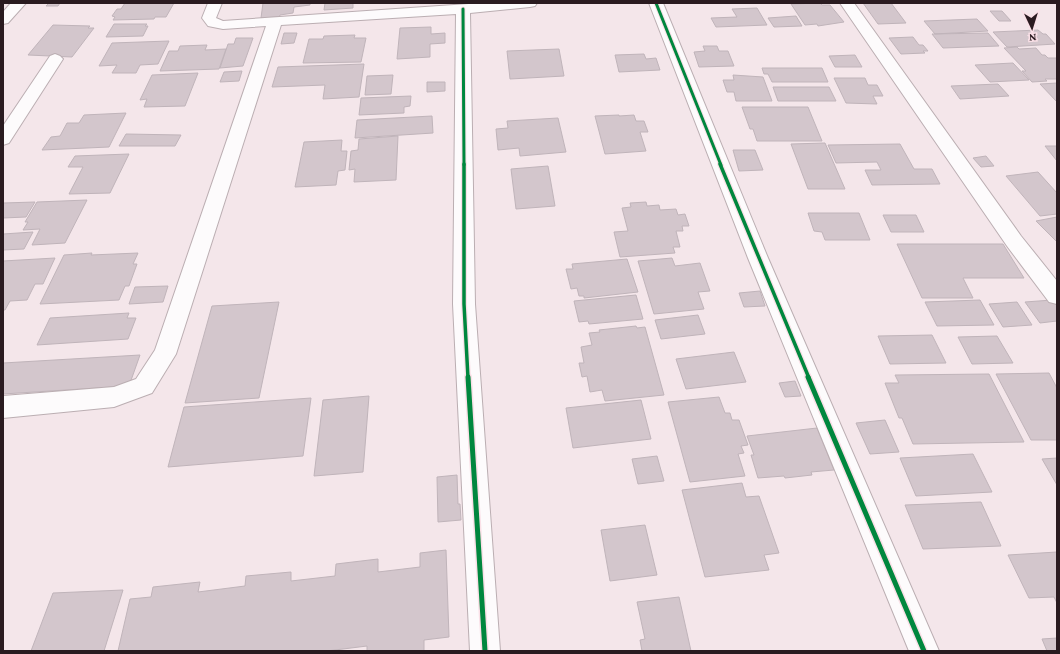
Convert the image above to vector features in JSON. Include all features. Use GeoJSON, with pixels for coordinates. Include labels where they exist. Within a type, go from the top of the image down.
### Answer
{"type":"FeatureCollection","features":[{"type":"Feature","properties":{"kind":"street"},"geometry":{"type":"LineString","coordinates":[[3,20],[19,3]]}},
{"type":"Feature","properties":{"kind":"street"},"geometry":{"type":"LineString","coordinates":[[215,3],[209,18],[213,23],[223,25],[275,21],[387,8],[463,9],[530,3]]}},
{"type":"Feature","properties":{"kind":"street"},"geometry":{"type":"LineString","coordinates":[[656,3],[761,265],[924,651]]}},
{"type":"Feature","properties":{"kind":"street"},"geometry":{"type":"LineString","coordinates":[[847,3],[1014,241],[1057,296]]}},
{"type":"Feature","properties":{"kind":"street"},"geometry":{"type":"LineString","coordinates":[[463,9],[464,304],[485,651]]}},
{"type":"Feature","properties":{"kind":"street"},"geometry":{"type":"LineString","coordinates":[[3,407],[114,397],[144,386],[166,354],[196,256],[275,21]]}},
{"type":"Feature","properties":{"kind":"street"},"geometry":{"type":"LineString","coordinates":[[3,139],[55,59]]}},
{"type":"Feature","properties":{"kind":"building"},"geometry":{"type":"Polygon","coordinates":[[[49,3],[60,3],[58,6],[46,6],[49,3]]]}},
{"type":"Feature","properties":{"kind":"building"},"geometry":{"type":"Polygon","coordinates":[[[125,3],[174,3],[166,17],[155,17],[154,19],[113,20],[115,17],[112,16],[117,9],[121,9],[125,3]]]}},
{"type":"Feature","properties":{"kind":"building"},"geometry":{"type":"Polygon","coordinates":[[[263,3],[310,3],[310,5],[294,7],[293,13],[280,15],[279,17],[261,18],[263,3]]]}},
{"type":"Feature","properties":{"kind":"building"},"geometry":{"type":"Polygon","coordinates":[[[325,3],[353,3],[353,8],[324,10],[325,3]]]}},
{"type":"Feature","properties":{"kind":"building"},"geometry":{"type":"Polygon","coordinates":[[[820,3],[822,5],[830,5],[844,22],[818,26],[817,24],[805,25],[791,4],[820,3]]]}},
{"type":"Feature","properties":{"kind":"building"},"geometry":{"type":"Polygon","coordinates":[[[863,3],[891,3],[906,23],[878,24],[863,3]]]}},
{"type":"Feature","properties":{"kind":"building"},"geometry":{"type":"Polygon","coordinates":[[[757,8],[767,25],[716,27],[711,18],[737,17],[732,9],[757,8]]]}},
{"type":"Feature","properties":{"kind":"building"},"geometry":{"type":"Polygon","coordinates":[[[990,11],[1002,11],[1011,21],[999,21],[990,11]]]}},
{"type":"Feature","properties":{"kind":"building"},"geometry":{"type":"Polygon","coordinates":[[[796,16],[802,26],[774,27],[768,18],[796,16]]]}},
{"type":"Feature","properties":{"kind":"building"},"geometry":{"type":"Polygon","coordinates":[[[977,19],[988,31],[935,34],[924,21],[977,19]]]}},
{"type":"Feature","properties":{"kind":"building"},"geometry":{"type":"Polygon","coordinates":[[[114,24],[147,24],[145,26],[148,26],[143,36],[106,37],[114,24]]]}},
{"type":"Feature","properties":{"kind":"building"},"geometry":{"type":"Polygon","coordinates":[[[53,25],[90,26],[88,28],[94,28],[72,57],[28,55],[53,25]]]}},
{"type":"Feature","properties":{"kind":"building"},"geometry":{"type":"Polygon","coordinates":[[[431,27],[431,34],[445,33],[445,43],[430,44],[430,57],[397,59],[400,28],[431,27]]]}},
{"type":"Feature","properties":{"kind":"building"},"geometry":{"type":"Polygon","coordinates":[[[1038,30],[1043,34],[1046,34],[1055,44],[1007,47],[993,32],[1038,30]]]}},
{"type":"Feature","properties":{"kind":"building"},"geometry":{"type":"Polygon","coordinates":[[[284,33],[297,33],[294,43],[281,44],[284,33]]]}},
{"type":"Feature","properties":{"kind":"building"},"geometry":{"type":"Polygon","coordinates":[[[988,33],[999,46],[943,48],[932,34],[988,33]]]}},
{"type":"Feature","properties":{"kind":"building"},"geometry":{"type":"Polygon","coordinates":[[[355,35],[354,38],[366,38],[361,62],[303,63],[309,39],[323,39],[324,36],[355,35]]]}},
{"type":"Feature","properties":{"kind":"building"},"geometry":{"type":"Polygon","coordinates":[[[913,37],[919,45],[923,45],[928,51],[923,51],[925,53],[901,54],[889,38],[913,37]]]}},
{"type":"Feature","properties":{"kind":"building"},"geometry":{"type":"Polygon","coordinates":[[[236,38],[253,38],[243,66],[220,68],[228,44],[234,44],[236,38]]]}},
{"type":"Feature","properties":{"kind":"building"},"geometry":{"type":"Polygon","coordinates":[[[169,41],[158,64],[140,65],[136,73],[112,73],[117,65],[99,66],[112,43],[169,41]]]}},
{"type":"Feature","properties":{"kind":"building"},"geometry":{"type":"Polygon","coordinates":[[[207,45],[205,50],[226,49],[219,69],[160,71],[169,51],[178,51],[180,46],[207,45]]]}},
{"type":"Feature","properties":{"kind":"building"},"geometry":{"type":"Polygon","coordinates":[[[703,46],[717,46],[719,51],[728,51],[734,66],[699,67],[694,52],[705,51],[703,46]]]}},
{"type":"Feature","properties":{"kind":"building"},"geometry":{"type":"Polygon","coordinates":[[[1017,47],[1019,49],[1036,48],[1042,55],[1045,55],[1048,58],[1057,58],[1057,79],[1045,79],[1047,81],[1032,82],[1022,71],[1026,71],[1004,48],[1017,47]]]}},
{"type":"Feature","properties":{"kind":"building"},"geometry":{"type":"Polygon","coordinates":[[[559,49],[564,76],[510,79],[507,51],[559,49]]]}},
{"type":"Feature","properties":{"kind":"building"},"geometry":{"type":"Polygon","coordinates":[[[644,54],[646,59],[656,58],[660,70],[619,72],[615,55],[644,54]]]}},
{"type":"Feature","properties":{"kind":"building"},"geometry":{"type":"Polygon","coordinates":[[[855,55],[862,67],[835,67],[829,56],[855,55]]]}},
{"type":"Feature","properties":{"kind":"building"},"geometry":{"type":"Polygon","coordinates":[[[1013,63],[1029,80],[990,82],[975,65],[1013,63]]]}},
{"type":"Feature","properties":{"kind":"building"},"geometry":{"type":"Polygon","coordinates":[[[364,64],[359,97],[323,99],[325,85],[272,87],[278,67],[364,64]]]}},
{"type":"Feature","properties":{"kind":"building"},"geometry":{"type":"Polygon","coordinates":[[[762,68],[822,68],[828,82],[772,82],[768,74],[764,74],[762,68]]]}},
{"type":"Feature","properties":{"kind":"building"},"geometry":{"type":"Polygon","coordinates":[[[242,71],[239,81],[220,82],[224,72],[242,71]]]}},
{"type":"Feature","properties":{"kind":"building"},"geometry":{"type":"Polygon","coordinates":[[[198,73],[185,106],[144,107],[147,99],[140,100],[152,75],[198,73]]]}},
{"type":"Feature","properties":{"kind":"building"},"geometry":{"type":"Polygon","coordinates":[[[393,75],[391,94],[365,95],[367,76],[393,75]]]}},
{"type":"Feature","properties":{"kind":"building"},"geometry":{"type":"Polygon","coordinates":[[[733,75],[763,77],[772,101],[736,101],[734,92],[727,92],[723,80],[734,80],[733,75]]]}},
{"type":"Feature","properties":{"kind":"building"},"geometry":{"type":"Polygon","coordinates":[[[834,78],[865,78],[868,85],[877,85],[883,96],[873,96],[877,104],[846,103],[834,78]]]}},
{"type":"Feature","properties":{"kind":"building"},"geometry":{"type":"Polygon","coordinates":[[[427,82],[445,82],[445,91],[427,92],[427,82]]]}},
{"type":"Feature","properties":{"kind":"building"},"geometry":{"type":"Polygon","coordinates":[[[1057,83],[1057,102],[1040,84],[1057,83]]]}},
{"type":"Feature","properties":{"kind":"building"},"geometry":{"type":"Polygon","coordinates":[[[998,84],[1009,96],[960,99],[951,86],[998,84]]]}},
{"type":"Feature","properties":{"kind":"building"},"geometry":{"type":"Polygon","coordinates":[[[773,87],[829,87],[836,101],[778,101],[773,87]]]}},
{"type":"Feature","properties":{"kind":"building"},"geometry":{"type":"Polygon","coordinates":[[[411,96],[410,106],[404,107],[404,113],[359,115],[361,98],[411,96]]]}},
{"type":"Feature","properties":{"kind":"building"},"geometry":{"type":"Polygon","coordinates":[[[742,107],[808,107],[822,141],[757,141],[753,129],[750,129],[742,107]]]}},
{"type":"Feature","properties":{"kind":"building"},"geometry":{"type":"Polygon","coordinates":[[[126,113],[109,147],[42,150],[51,137],[60,136],[67,123],[79,123],[84,115],[126,113]]]}},
{"type":"Feature","properties":{"kind":"building"},"geometry":{"type":"Polygon","coordinates":[[[634,115],[636,121],[644,121],[648,132],[640,132],[646,151],[605,154],[595,116],[634,115]]]}},
{"type":"Feature","properties":{"kind":"building"},"geometry":{"type":"Polygon","coordinates":[[[432,116],[433,133],[355,138],[357,120],[432,116]]]}},
{"type":"Feature","properties":{"kind":"building"},"geometry":{"type":"Polygon","coordinates":[[[558,118],[566,152],[520,156],[519,148],[498,150],[496,129],[508,128],[507,121],[558,118]]]}},
{"type":"Feature","properties":{"kind":"building"},"geometry":{"type":"Polygon","coordinates":[[[126,134],[181,135],[175,146],[119,146],[126,134]]]}},
{"type":"Feature","properties":{"kind":"building"},"geometry":{"type":"Polygon","coordinates":[[[398,136],[396,180],[354,182],[355,169],[349,170],[351,151],[358,150],[359,139],[398,136]]]}},
{"type":"Feature","properties":{"kind":"building"},"geometry":{"type":"Polygon","coordinates":[[[342,140],[341,151],[347,151],[345,170],[338,171],[336,185],[295,187],[304,142],[342,140]]]}},
{"type":"Feature","properties":{"kind":"building"},"geometry":{"type":"Polygon","coordinates":[[[825,143],[845,189],[808,189],[791,144],[825,143]]]}},
{"type":"Feature","properties":{"kind":"building"},"geometry":{"type":"Polygon","coordinates":[[[900,144],[914,169],[932,169],[940,184],[872,185],[865,170],[881,170],[877,162],[836,163],[828,145],[900,144]]]}},
{"type":"Feature","properties":{"kind":"building"},"geometry":{"type":"Polygon","coordinates":[[[1045,146],[1057,146],[1057,161],[1045,146]]]}},
{"type":"Feature","properties":{"kind":"building"},"geometry":{"type":"Polygon","coordinates":[[[733,150],[755,150],[763,170],[739,171],[733,150]]]}},
{"type":"Feature","properties":{"kind":"building"},"geometry":{"type":"Polygon","coordinates":[[[129,154],[110,193],[69,194],[83,167],[68,167],[75,156],[129,154]]]}},
{"type":"Feature","properties":{"kind":"building"},"geometry":{"type":"Polygon","coordinates":[[[986,156],[994,166],[981,167],[973,158],[986,156]]]}},
{"type":"Feature","properties":{"kind":"building"},"geometry":{"type":"Polygon","coordinates":[[[548,166],[555,206],[516,209],[511,169],[548,166]]]}},
{"type":"Feature","properties":{"kind":"building"},"geometry":{"type":"Polygon","coordinates":[[[1038,172],[1057,193],[1057,214],[1040,216],[1006,176],[1038,172]]]}},
{"type":"Feature","properties":{"kind":"building"},"geometry":{"type":"Polygon","coordinates":[[[87,200],[65,243],[32,245],[40,229],[23,230],[28,222],[25,222],[37,202],[87,200]]]}},
{"type":"Feature","properties":{"kind":"building"},"geometry":{"type":"Polygon","coordinates":[[[35,202],[26,217],[3,218],[3,203],[35,202]]]}},
{"type":"Feature","properties":{"kind":"building"},"geometry":{"type":"Polygon","coordinates":[[[646,202],[647,206],[659,205],[660,210],[676,209],[678,215],[685,214],[689,226],[682,226],[683,231],[676,231],[680,247],[673,247],[675,253],[620,257],[614,232],[628,231],[622,208],[631,207],[630,203],[646,202]]]}},
{"type":"Feature","properties":{"kind":"building"},"geometry":{"type":"Polygon","coordinates":[[[808,213],[859,213],[870,240],[825,240],[822,232],[814,231],[808,213]]]}},
{"type":"Feature","properties":{"kind":"building"},"geometry":{"type":"Polygon","coordinates":[[[883,215],[916,215],[924,232],[891,232],[883,215]]]}},
{"type":"Feature","properties":{"kind":"building"},"geometry":{"type":"Polygon","coordinates":[[[1057,217],[1057,241],[1056,241],[1036,221],[1057,217]]]}},
{"type":"Feature","properties":{"kind":"building"},"geometry":{"type":"Polygon","coordinates":[[[33,232],[24,249],[3,250],[3,234],[33,232]]]}},
{"type":"Feature","properties":{"kind":"building"},"geometry":{"type":"Polygon","coordinates":[[[897,244],[1003,244],[1024,278],[963,278],[973,298],[922,298],[897,244]]]}},
{"type":"Feature","properties":{"kind":"building"},"geometry":{"type":"Polygon","coordinates":[[[92,253],[91,255],[138,253],[133,264],[137,264],[129,286],[125,286],[119,300],[40,304],[64,255],[92,253]]]}},
{"type":"Feature","properties":{"kind":"building"},"geometry":{"type":"Polygon","coordinates":[[[55,258],[43,284],[35,284],[27,300],[10,301],[5,310],[3,310],[3,261],[55,258]]]}},
{"type":"Feature","properties":{"kind":"building"},"geometry":{"type":"Polygon","coordinates":[[[672,258],[675,266],[700,263],[710,291],[698,292],[704,309],[654,314],[638,261],[672,258]]]}},
{"type":"Feature","properties":{"kind":"building"},"geometry":{"type":"Polygon","coordinates":[[[627,259],[638,292],[584,298],[584,296],[579,296],[577,288],[571,289],[566,269],[573,269],[572,264],[627,259]]]}},
{"type":"Feature","properties":{"kind":"building"},"geometry":{"type":"Polygon","coordinates":[[[168,286],[163,302],[129,304],[135,287],[168,286]]]}},
{"type":"Feature","properties":{"kind":"building"},"geometry":{"type":"Polygon","coordinates":[[[760,291],[765,306],[744,307],[739,293],[760,291]]]}},
{"type":"Feature","properties":{"kind":"building"},"geometry":{"type":"Polygon","coordinates":[[[636,295],[643,319],[589,324],[588,321],[579,322],[574,301],[636,295]]]}},
{"type":"Feature","properties":{"kind":"building"},"geometry":{"type":"Polygon","coordinates":[[[980,300],[994,325],[937,326],[925,302],[980,300]]]}},
{"type":"Feature","properties":{"kind":"building"},"geometry":{"type":"Polygon","coordinates":[[[1052,300],[1057,306],[1057,321],[1040,323],[1025,302],[1052,300]]]}},
{"type":"Feature","properties":{"kind":"building"},"geometry":{"type":"Polygon","coordinates":[[[279,302],[259,398],[185,403],[212,306],[279,302]]]}},
{"type":"Feature","properties":{"kind":"building"},"geometry":{"type":"Polygon","coordinates":[[[1017,302],[1032,325],[1003,327],[989,304],[1017,302]]]}},
{"type":"Feature","properties":{"kind":"building"},"geometry":{"type":"Polygon","coordinates":[[[129,313],[127,318],[136,318],[128,339],[37,345],[50,318],[129,313]]]}},
{"type":"Feature","properties":{"kind":"building"},"geometry":{"type":"Polygon","coordinates":[[[698,315],[705,334],[661,339],[655,320],[698,315]]]}},
{"type":"Feature","properties":{"kind":"building"},"geometry":{"type":"Polygon","coordinates":[[[636,326],[637,328],[645,327],[664,395],[605,401],[602,390],[590,392],[587,376],[582,377],[579,363],[584,363],[581,347],[592,345],[589,333],[600,332],[599,330],[636,326]]]}},
{"type":"Feature","properties":{"kind":"building"},"geometry":{"type":"Polygon","coordinates":[[[932,335],[946,363],[890,364],[878,336],[932,335]]]}},
{"type":"Feature","properties":{"kind":"building"},"geometry":{"type":"Polygon","coordinates":[[[997,336],[1013,363],[972,364],[958,337],[997,336]]]}},
{"type":"Feature","properties":{"kind":"building"},"geometry":{"type":"Polygon","coordinates":[[[734,352],[746,382],[686,389],[676,359],[734,352]]]}},
{"type":"Feature","properties":{"kind":"building"},"geometry":{"type":"Polygon","coordinates":[[[140,355],[129,386],[3,394],[3,363],[140,355]]]}},
{"type":"Feature","properties":{"kind":"building"},"geometry":{"type":"Polygon","coordinates":[[[1049,373],[1057,388],[1057,440],[1031,440],[996,374],[1049,373]]]}},
{"type":"Feature","properties":{"kind":"building"},"geometry":{"type":"Polygon","coordinates":[[[989,374],[1024,442],[913,444],[902,418],[899,418],[885,383],[899,383],[895,375],[989,374]]]}},
{"type":"Feature","properties":{"kind":"building"},"geometry":{"type":"Polygon","coordinates":[[[795,381],[801,396],[785,397],[779,383],[795,381]]]}},
{"type":"Feature","properties":{"kind":"building"},"geometry":{"type":"Polygon","coordinates":[[[369,396],[363,472],[314,476],[323,400],[369,396]]]}},
{"type":"Feature","properties":{"kind":"building"},"geometry":{"type":"Polygon","coordinates":[[[719,397],[725,413],[730,413],[732,420],[739,420],[748,445],[741,446],[744,453],[738,454],[745,476],[690,482],[668,402],[719,397]]]}},
{"type":"Feature","properties":{"kind":"building"},"geometry":{"type":"Polygon","coordinates":[[[311,398],[303,456],[168,467],[184,407],[311,398]]]}},
{"type":"Feature","properties":{"kind":"building"},"geometry":{"type":"Polygon","coordinates":[[[641,400],[651,439],[573,448],[566,408],[641,400]]]}},
{"type":"Feature","properties":{"kind":"building"},"geometry":{"type":"Polygon","coordinates":[[[885,420],[899,452],[870,454],[856,423],[885,420]]]}},
{"type":"Feature","properties":{"kind":"building"},"geometry":{"type":"Polygon","coordinates":[[[817,428],[834,470],[811,472],[812,475],[785,478],[784,476],[758,478],[751,455],[754,455],[747,436],[817,428]]]}},
{"type":"Feature","properties":{"kind":"building"},"geometry":{"type":"Polygon","coordinates":[[[973,454],[992,492],[916,496],[900,458],[973,454]]]}},
{"type":"Feature","properties":{"kind":"building"},"geometry":{"type":"Polygon","coordinates":[[[657,456],[664,481],[638,484],[632,459],[657,456]]]}},
{"type":"Feature","properties":{"kind":"building"},"geometry":{"type":"Polygon","coordinates":[[[1057,458],[1057,485],[1042,459],[1057,458]]]}},
{"type":"Feature","properties":{"kind":"building"},"geometry":{"type":"Polygon","coordinates":[[[457,475],[458,504],[460,504],[461,520],[438,522],[437,477],[457,475]]]}},
{"type":"Feature","properties":{"kind":"building"},"geometry":{"type":"Polygon","coordinates":[[[742,483],[746,497],[759,496],[779,553],[764,555],[769,570],[705,577],[682,490],[742,483]]]}},
{"type":"Feature","properties":{"kind":"building"},"geometry":{"type":"Polygon","coordinates":[[[981,502],[1001,546],[923,549],[905,505],[981,502]]]}},
{"type":"Feature","properties":{"kind":"building"},"geometry":{"type":"Polygon","coordinates":[[[645,525],[657,575],[610,581],[601,530],[645,525]]]}},
{"type":"Feature","properties":{"kind":"building"},"geometry":{"type":"Polygon","coordinates":[[[446,550],[449,637],[424,640],[424,651],[367,651],[367,646],[327,651],[118,651],[130,599],[151,597],[153,587],[200,582],[198,592],[245,586],[246,576],[291,572],[291,581],[335,576],[336,564],[378,559],[378,572],[420,567],[420,553],[446,550]]]}},
{"type":"Feature","properties":{"kind":"building"},"geometry":{"type":"Polygon","coordinates":[[[1057,552],[1057,603],[1054,597],[1029,598],[1008,555],[1057,552]]]}},
{"type":"Feature","properties":{"kind":"building"},"geometry":{"type":"Polygon","coordinates":[[[123,590],[104,651],[31,651],[53,593],[123,590]]]}},
{"type":"Feature","properties":{"kind":"building"},"geometry":{"type":"Polygon","coordinates":[[[679,597],[691,651],[642,651],[640,640],[645,639],[637,602],[679,597]]]}},
{"type":"Feature","properties":{"kind":"building"},"geometry":{"type":"Polygon","coordinates":[[[1057,638],[1057,651],[1047,651],[1042,639],[1057,638]]]}},
{"type":"Feature","properties":{"kind":"cycle path"},"geometry":{"type":"LineString","coordinates":[[656,3],[758,258],[924,651]]}},
{"type":"Feature","properties":{"kind":"cycle path"},"geometry":{"type":"LineString","coordinates":[[463,9],[464,304],[485,651]]}}]}
